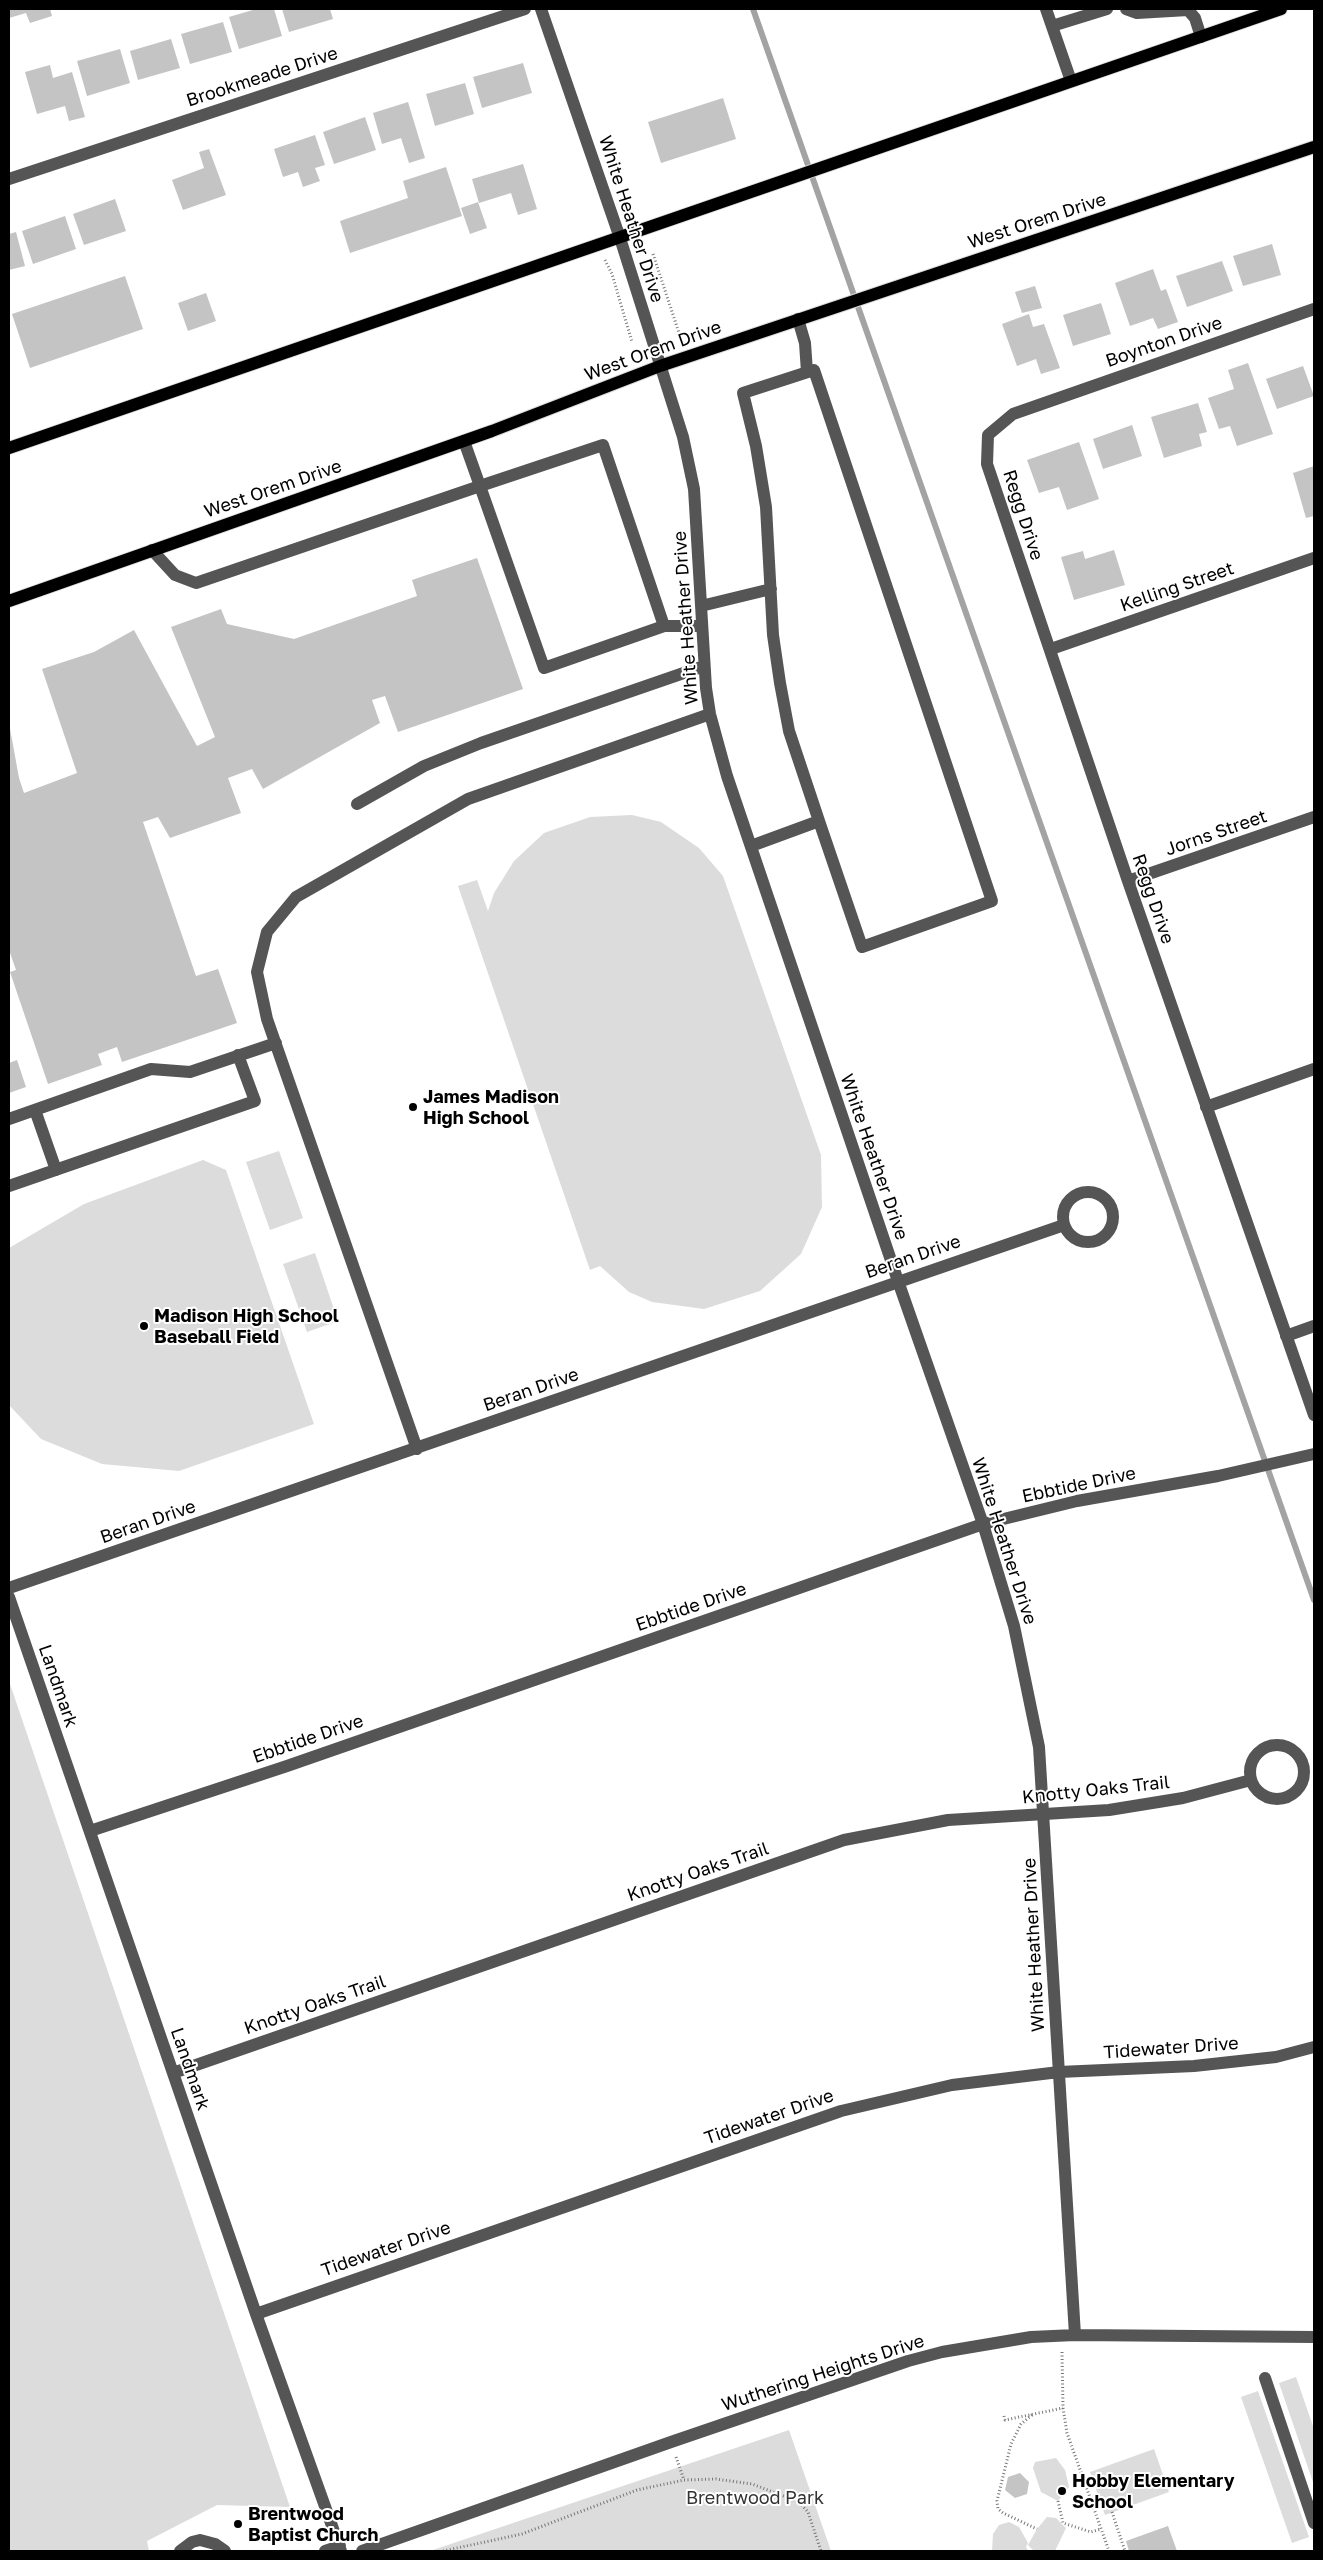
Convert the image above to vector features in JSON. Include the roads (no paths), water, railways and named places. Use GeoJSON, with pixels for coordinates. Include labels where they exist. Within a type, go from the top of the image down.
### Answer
{"type":"FeatureCollection","features":[{"type":"Feature","properties":{"kind":"main road"},"geometry":{"type":"LineString","coordinates":[[9,448],[1281,9]]}},
{"type":"Feature","properties":{"kind":"main road","name":"West Orem Drive"},"geometry":{"type":"LineString","coordinates":[[9,601],[464,441],[660,366],[1314,147]]}},
{"type":"Feature","properties":{"kind":"street","name":"Brookmeade Drive"},"geometry":{"type":"LineString","coordinates":[[9,178],[525,9]]}},
{"type":"Feature","properties":{"kind":"street","name":"White Heather Drive"},"geometry":{"type":"LineString","coordinates":[[542,9],[620,238],[683,436],[694,489],[701,626],[710,714],[727,776],[898,1281],[983,1524],[1014,1626],[1039,1747],[1059,2072],[1068,2335]]}},
{"type":"Feature","properties":{"kind":"street"},"geometry":{"type":"LineString","coordinates":[[1046,9],[1071,81]]}},
{"type":"Feature","properties":{"kind":"street"},"geometry":{"type":"LineString","coordinates":[[1052,26],[1107,9]]}},
{"type":"Feature","properties":{"kind":"street"},"geometry":{"type":"LineString","coordinates":[[1126,9],[1137,13],[1188,10],[1195,18],[1201,37]]}},
{"type":"Feature","properties":{"kind":"street","name":"Boynton Drive"},"geometry":{"type":"LineString","coordinates":[[1026,409],[1314,309]]}},
{"type":"Feature","properties":{"kind":"street"},"geometry":{"type":"LineString","coordinates":[[798,319],[805,343],[807,372]]}},
{"type":"Feature","properties":{"kind":"street"},"geometry":{"type":"LineString","coordinates":[[814,370],[992,901],[862,947],[789,731],[774,644],[766,507],[756,446],[742,393],[807,372],[814,370]]}},
{"type":"Feature","properties":{"kind":"street","name":"Regg Drive"},"geometry":{"type":"LineString","coordinates":[[1026,409],[1013,414],[988,435],[987,464],[1128,881],[1314,1415]]}},
{"type":"Feature","properties":{"kind":"street"},"geometry":{"type":"LineString","coordinates":[[464,441],[544,668],[664,626],[701,626]]}},
{"type":"Feature","properties":{"kind":"street"},"geometry":{"type":"LineString","coordinates":[[152,550],[175,575],[196,583],[603,445],[664,626]]}},
{"type":"Feature","properties":{"kind":"street","name":"Kelling Street"},"geometry":{"type":"LineString","coordinates":[[1050,650],[1314,558]]}},
{"type":"Feature","properties":{"kind":"street"},"geometry":{"type":"LineString","coordinates":[[701,606],[770,590]]}},
{"type":"Feature","properties":{"kind":"street"},"geometry":{"type":"LineString","coordinates":[[357,804],[424,766],[481,743],[704,666]]}},
{"type":"Feature","properties":{"kind":"street"},"geometry":{"type":"LineString","coordinates":[[417,1449],[268,1019],[257,972],[267,932],[296,897],[468,800],[710,714]]}},
{"type":"Feature","properties":{"kind":"street","name":"Jorns Street"},"geometry":{"type":"LineString","coordinates":[[1128,881],[1314,817]]}},
{"type":"Feature","properties":{"kind":"street"},"geometry":{"type":"LineString","coordinates":[[751,846],[819,821]]}},
{"type":"Feature","properties":{"kind":"street"},"geometry":{"type":"LineString","coordinates":[[9,1119],[151,1069],[190,1072],[276,1042]]}},
{"type":"Feature","properties":{"kind":"street"},"geometry":{"type":"LineString","coordinates":[[9,1186],[255,1101],[238,1055]]}},
{"type":"Feature","properties":{"kind":"street"},"geometry":{"type":"LineString","coordinates":[[1206,1106],[1314,1069]]}},
{"type":"Feature","properties":{"kind":"street"},"geometry":{"type":"LineString","coordinates":[[34,1110],[56,1170]]}},
{"type":"Feature","properties":{"kind":"street"},"geometry":{"type":"LineString","coordinates":[[1084,1192],[1100,1195],[1111,1207],[1112,1223],[1104,1236],[1096,1240],[1080,1241],[1067,1232],[1064,1224],[1062,1216],[1069,1200],[1084,1192]]}},
{"type":"Feature","properties":{"kind":"street","name":"Beran Drive"},"geometry":{"type":"LineString","coordinates":[[9,1588],[417,1449],[1064,1224]]}},
{"type":"Feature","properties":{"kind":"street"},"geometry":{"type":"LineString","coordinates":[[1286,1336],[1314,1326]]}},
{"type":"Feature","properties":{"kind":"street","name":"Ebbtide Drive"},"geometry":{"type":"LineString","coordinates":[[90,1831],[287,1766],[983,1524],[1078,1500],[1290,1462],[1314,1454]]}},
{"type":"Feature","properties":{"kind":"street","name":"Landmark"},"geometry":{"type":"LineString","coordinates":[[9,1597],[256,2314],[340,2549]]}},
{"type":"Feature","properties":{"kind":"street"},"geometry":{"type":"LineString","coordinates":[[1274,1746],[1291,1749],[1303,1764],[1303,1780],[1293,1794],[1286,1798],[1268,1798],[1261,1794],[1251,1780],[1252,1762],[1264,1748],[1274,1746]]}},
{"type":"Feature","properties":{"kind":"street","name":"Knotty Oaks Trail"},"geometry":{"type":"LineString","coordinates":[[173,2072],[844,1840],[948,1820],[1109,1810],[1183,1798],[1251,1780]]}},
{"type":"Feature","properties":{"kind":"street","name":"Tidewater Drive"},"geometry":{"type":"LineString","coordinates":[[256,2314],[841,2111],[952,2085],[1059,2072],[1203,2065],[1276,2057],[1314,2047]]}},
{"type":"Feature","properties":{"kind":"street","name":"Wuthering Heights Drive"},"geometry":{"type":"LineString","coordinates":[[362,2551],[671,2442],[934,2354],[1031,2337],[1068,2335],[1314,2337]]}},
{"type":"Feature","properties":{"kind":"street"},"geometry":{"type":"LineString","coordinates":[[1265,2378],[1314,2523]]}},
{"type":"Feature","properties":{"kind":"street"},"geometry":{"type":"LineString","coordinates":[[180,2551],[192,2542],[200,2540],[215,2544],[225,2551]]}},
{"type":"Feature","properties":{"kind":"street"},"geometry":{"type":"LineString","coordinates":[[325,2551],[340,2549]]}},
{"type":"Feature","properties":{"kind":"waterway"},"geometry":{"type":"LineString","coordinates":[[753,9],[1314,1600]]}},
{"type":"Feature","properties":{"kind":"place","name":"James Madison High School"},"geometry":{"type":"Point","coordinates":[413,1107]}},
{"type":"Feature","properties":{"kind":"place","name":"Madison High School Baseball Field"},"geometry":{"type":"Point","coordinates":[144,1326]}},
{"type":"Feature","properties":{"kind":"place","name":"Hobby Elementary School"},"geometry":{"type":"Point","coordinates":[1062,2491]}},
{"type":"Feature","properties":{"kind":"place","name":"Brentwood Baptist Church"},"geometry":{"type":"Point","coordinates":[238,2524]}},
{"type":"Feature","properties":{"kind":"park label","name":"Brentwood Park"},"geometry":{"type":"Point","coordinates":[755,2498]}}]}
